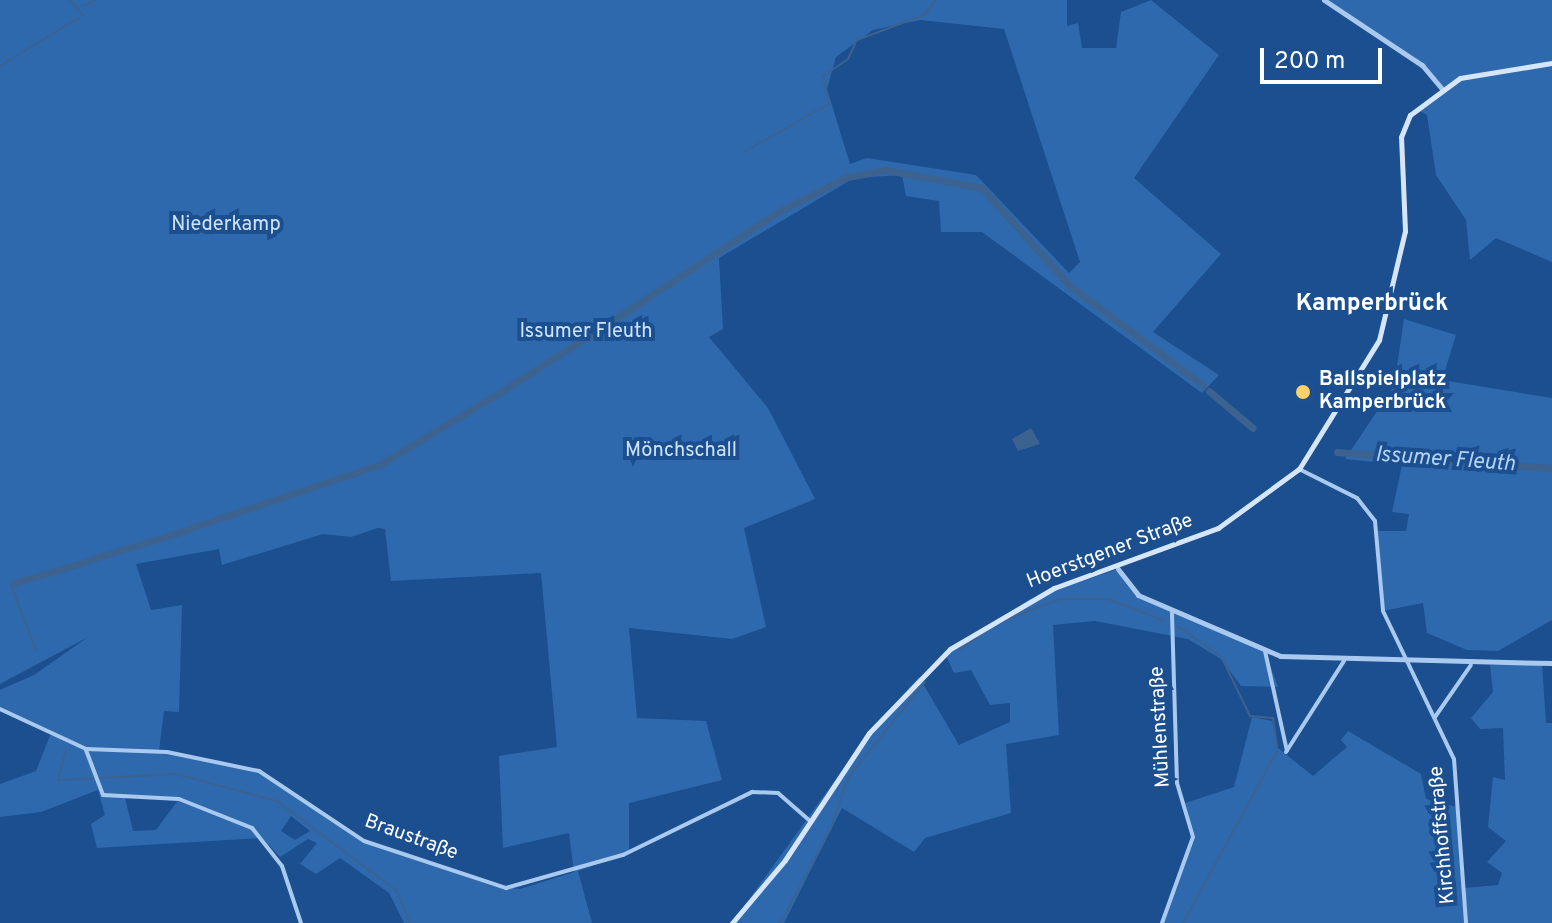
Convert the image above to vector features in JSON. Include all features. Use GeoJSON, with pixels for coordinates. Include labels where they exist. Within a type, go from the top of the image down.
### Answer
{"type":"FeatureCollection","features":[{"type":"Feature","properties":{"kind":"main road"},"geometry":{"type":"LineString","coordinates":[[1442,89],[1470,74],[1552,63]]}},
{"type":"Feature","properties":{"kind":"main road","name":"Hoerstgener Straße"},"geometry":{"type":"LineString","coordinates":[[732,923],[869,733],[935,662],[1030,599],[1118,569],[1218,528],[1299,469],[1379,340],[1405,231],[1403,128],[1442,89]]}},
{"type":"Feature","properties":{"kind":"street"},"geometry":{"type":"LineString","coordinates":[[1324,0],[1422,65],[1442,89]]}},
{"type":"Feature","properties":{"kind":"street","name":"Kirchhoffstraße"},"geometry":{"type":"LineString","coordinates":[[1299,469],[1357,498],[1373,516],[1380,597],[1403,663],[1435,717],[1454,759],[1466,923]]}},
{"type":"Feature","properties":{"kind":"street"},"geometry":{"type":"LineString","coordinates":[[1118,569],[1126,586],[1172,613],[1265,651],[1344,661],[1471,665],[1552,663]]}},
{"type":"Feature","properties":{"kind":"street","name":"Mühlenstraße"},"geometry":{"type":"LineString","coordinates":[[1162,923],[1193,837],[1177,783],[1172,613]]}},
{"type":"Feature","properties":{"kind":"street"},"geometry":{"type":"LineString","coordinates":[[1265,651],[1287,752],[1344,661]]}},
{"type":"Feature","properties":{"kind":"street"},"geometry":{"type":"LineString","coordinates":[[1435,717],[1471,665]]}},
{"type":"Feature","properties":{"kind":"street","name":"Braustraße"},"geometry":{"type":"LineString","coordinates":[[0,709],[86,749],[167,752],[259,771],[364,841],[506,888],[623,855],[752,792],[778,793],[809,820]]}},
{"type":"Feature","properties":{"kind":"street"},"geometry":{"type":"LineString","coordinates":[[86,749],[103,795],[179,799],[252,828],[282,866],[301,923]]}},
{"type":"Feature","properties":{"kind":"green space"},"geometry":{"type":"Polygon","coordinates":[[[0,0],[1067,0],[1067,26],[1078,23],[1082,48],[1116,48],[1121,12],[1151,0],[1219,55],[1134,178],[1221,254],[1153,332],[1219,375],[1202,393],[982,232],[941,232],[939,201],[906,196],[902,175],[854,178],[719,258],[723,329],[709,337],[768,408],[815,499],[744,528],[766,627],[732,639],[629,628],[637,718],[706,721],[722,780],[629,803],[629,852],[578,871],[592,923],[404,923],[389,893],[340,858],[316,874],[300,864],[317,843],[308,839],[280,857],[253,828],[262,838],[97,848],[91,824],[105,815],[98,790],[41,812],[0,817],[0,784],[36,771],[51,733],[0,707],[0,690],[34,675],[88,637],[0,684],[0,0]],[[920,20],[873,30],[836,57],[827,89],[850,164],[867,158],[976,175],[1069,273],[1080,262],[1004,29],[920,20]],[[378,528],[351,537],[323,534],[222,565],[219,549],[136,564],[151,610],[182,605],[179,712],[164,711],[159,751],[259,771],[357,837],[492,886],[520,889],[574,872],[569,833],[503,848],[499,756],[557,747],[541,573],[391,581],[385,529],[378,528]],[[125,798],[133,831],[156,830],[179,799],[125,798]],[[291,816],[281,831],[295,840],[310,831],[291,816]]]}},
{"type":"Feature","properties":{"kind":"green space"},"geometry":{"type":"Polygon","coordinates":[[[1324,0],[1552,0],[1552,262],[1496,238],[1470,260],[1466,220],[1436,175],[1427,115],[1417,109],[1442,89],[1417,61],[1324,0]]]}},
{"type":"Feature","properties":{"kind":"green space"},"geometry":{"type":"Polygon","coordinates":[[[1404,319],[1456,335],[1442,380],[1552,398],[1552,620],[1498,651],[1467,650],[1427,633],[1423,603],[1383,611],[1378,531],[1406,531],[1409,514],[1392,512],[1402,465],[1345,459],[1394,386],[1404,319]]]}},
{"type":"Feature","properties":{"kind":"green space","name":"Ballspielplatz Kamperbrück"},"geometry":{"type":"Polygon","coordinates":[[[1303,381],[1311,384],[1314,392],[1311,400],[1303,403],[1295,400],[1292,392],[1295,384],[1303,381]]]}},
{"type":"Feature","properties":{"kind":"green space"},"geometry":{"type":"Polygon","coordinates":[[[1118,569],[1138,595],[1265,651],[1278,687],[1241,686],[1221,659],[1188,639],[1095,621],[1053,625],[1059,735],[1006,744],[1011,813],[925,838],[914,852],[842,808],[784,923],[732,923],[869,733],[919,677],[959,745],[1010,722],[1010,703],[990,705],[971,670],[954,673],[945,654],[1030,599],[1118,569]]]}},
{"type":"Feature","properties":{"kind":"green space"},"geometry":{"type":"Polygon","coordinates":[[[1542,664],[1546,723],[1552,723],[1552,923],[1466,923],[1464,888],[1498,885],[1502,873],[1487,862],[1506,841],[1488,827],[1493,777],[1505,780],[1503,728],[1480,729],[1471,718],[1493,692],[1490,665],[1542,664]]]}},
{"type":"Feature","properties":{"kind":"green space"},"geometry":{"type":"Polygon","coordinates":[[[1252,717],[1272,721],[1278,748],[1313,776],[1347,747],[1341,740],[1348,731],[1421,774],[1426,799],[1457,807],[1465,923],[1162,923],[1193,837],[1182,804],[1234,787],[1252,717]]]}},
{"type":"Feature","properties":{"kind":"shaded area"},"geometry":{"type":"Polygon","coordinates":[[[1031,428],[1040,444],[1018,451],[1012,439],[1031,428]]]}},
{"type":"Feature","properties":{"kind":"waterway"},"geometry":{"type":"LineString","coordinates":[[70,0],[83,15]]}},
{"type":"Feature","properties":{"kind":"waterway"},"geometry":{"type":"LineString","coordinates":[[82,6],[96,0]]}},
{"type":"Feature","properties":{"kind":"waterway"},"geometry":{"type":"LineString","coordinates":[[744,152],[829,104],[823,76],[848,59],[857,40],[924,15],[936,0]]}},
{"type":"Feature","properties":{"kind":"waterway"},"geometry":{"type":"LineString","coordinates":[[0,66],[78,18]]}},
{"type":"Feature","properties":{"kind":"waterway","name":"Issumer Fleuth"},"geometry":{"type":"LineString","coordinates":[[618,317],[778,212],[847,177],[886,170],[982,188],[1070,286],[1203,385]]}},
{"type":"Feature","properties":{"kind":"waterway","name":"Issumer Fleuth"},"geometry":{"type":"LineString","coordinates":[[510,386],[614,320]]}},
{"type":"Feature","properties":{"kind":"waterway","name":"Issumer Fleuth"},"geometry":{"type":"LineString","coordinates":[[191,528],[381,464],[506,389]]}},
{"type":"Feature","properties":{"kind":"waterway","name":"Issumer Fleuth"},"geometry":{"type":"LineString","coordinates":[[1209,391],[1253,428]]}},
{"type":"Feature","properties":{"kind":"waterway","name":"Issumer Fleuth"},"geometry":{"type":"LineString","coordinates":[[1337,452],[1552,468]]}},
{"type":"Feature","properties":{"kind":"waterway","name":"Issumer Fleuth"},"geometry":{"type":"LineString","coordinates":[[92,559],[187,530]]}},
{"type":"Feature","properties":{"kind":"waterway","name":"Issumer Fleuth"},"geometry":{"type":"LineString","coordinates":[[14,583],[88,561]]}},
{"type":"Feature","properties":{"kind":"waterway"},"geometry":{"type":"LineString","coordinates":[[11,585],[36,650]]}},
{"type":"Feature","properties":{"kind":"waterway"},"geometry":{"type":"LineString","coordinates":[[999,623],[1060,599],[1108,599],[1165,621]]}},
{"type":"Feature","properties":{"kind":"waterway"},"geometry":{"type":"LineString","coordinates":[[1177,626],[1221,656],[1250,716],[1273,718],[1277,748]]}},
{"type":"Feature","properties":{"kind":"waterway"},"geometry":{"type":"LineString","coordinates":[[960,650],[987,630]]}},
{"type":"Feature","properties":{"kind":"waterway"},"geometry":{"type":"LineString","coordinates":[[785,915],[831,828],[848,778],[925,682]]}},
{"type":"Feature","properties":{"kind":"waterway"},"geometry":{"type":"LineString","coordinates":[[66,750],[58,780],[92,779]]}},
{"type":"Feature","properties":{"kind":"waterway"},"geometry":{"type":"LineString","coordinates":[[1183,923],[1277,751]]}},
{"type":"Feature","properties":{"kind":"waterway"},"geometry":{"type":"LineString","coordinates":[[99,778],[176,774],[277,801],[397,891],[410,923]]}},
{"type":"Feature","properties":{"kind":"waterway"},"geometry":{"type":"LineString","coordinates":[[780,923],[783,919]]}},
{"type":"Feature","properties":{"kind":"place","name":"Ballspielplatz Kamperbrück"},"geometry":{"type":"Point","coordinates":[1303,392]}},
{"type":"Feature","properties":{"kind":"district","name":"Kamperbrück"},"geometry":{"type":"Point","coordinates":[1372,305]}},
{"type":"Feature","properties":{"kind":"park label","name":"Niederkamp"},"geometry":{"type":"Point","coordinates":[226,225]}},
{"type":"Feature","properties":{"kind":"park label","name":"Mönchschall"},"geometry":{"type":"Point","coordinates":[681,451]}}]}
